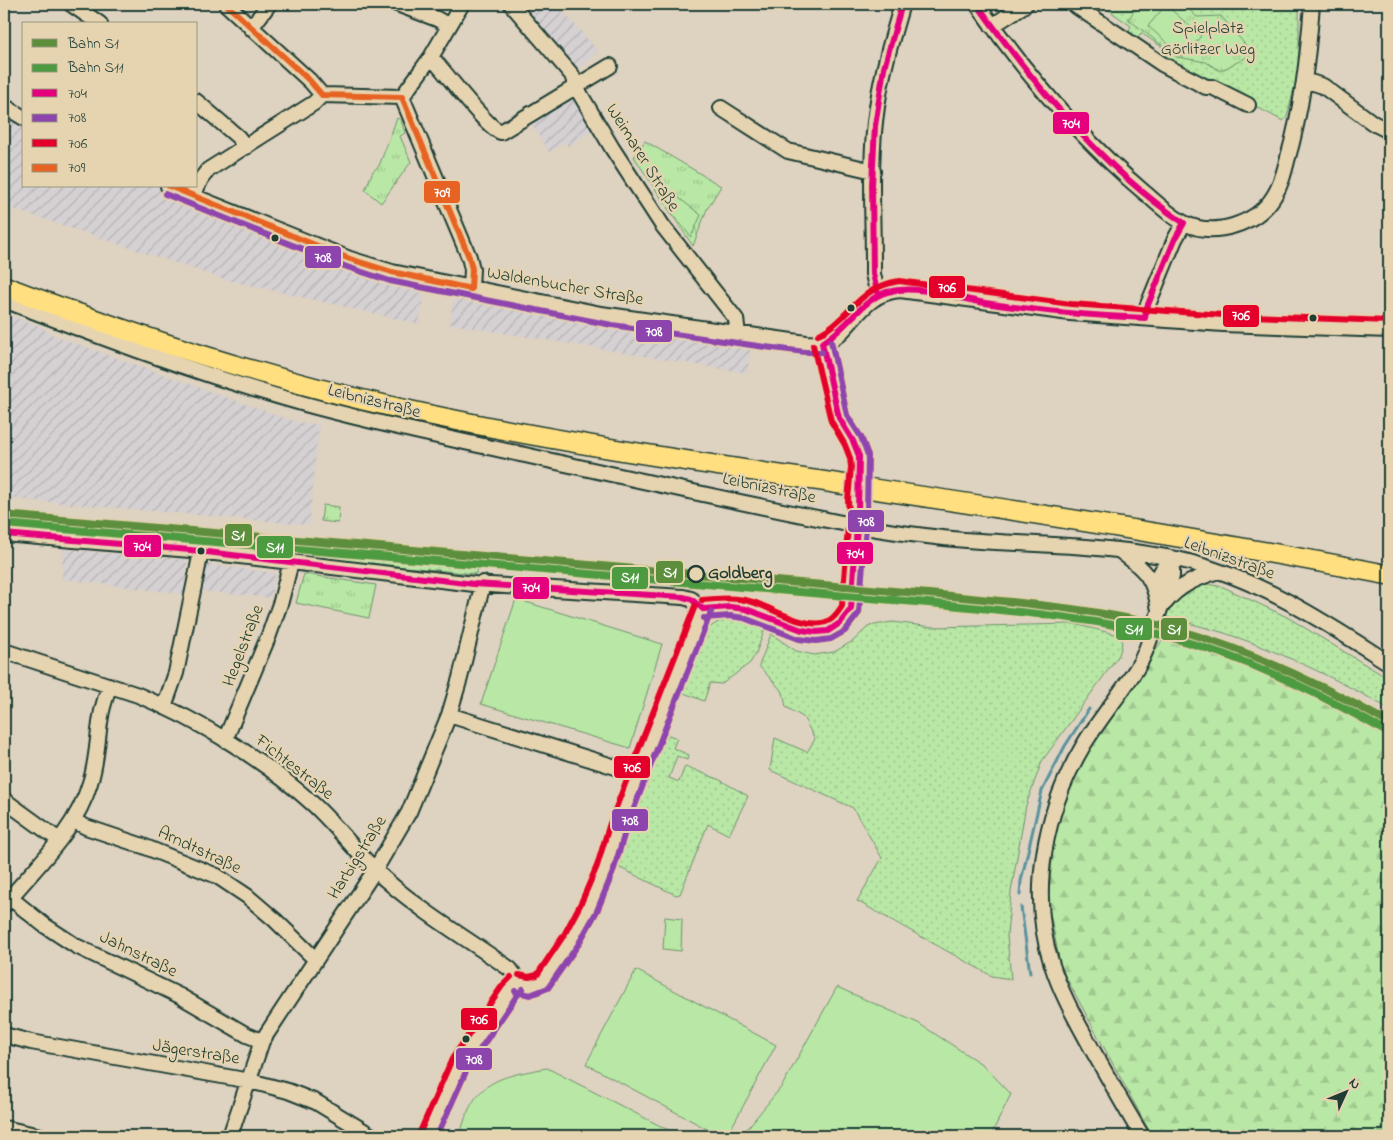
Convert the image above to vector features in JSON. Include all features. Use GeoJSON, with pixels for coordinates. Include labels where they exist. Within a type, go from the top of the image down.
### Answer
{"type":"FeatureCollection","features":[{"type":"Feature","properties":{"kind":"highway"},"geometry":{"type":"LineString","coordinates":[[4,276],[77,304],[194,341],[326,380],[442,406],[701,453],[1203,529],[1389,563]]}},
{"type":"Feature","properties":{"kind":"highway"},"geometry":{"type":"LineString","coordinates":[[4,286],[76,313],[182,348],[304,384],[436,416],[678,460],[1230,545],[1389,575]]}},
{"type":"Feature","properties":{"kind":"street"},"geometry":{"type":"LineString","coordinates":[[71,4],[97,22]]}},
{"type":"Feature","properties":{"kind":"street"},"geometry":{"type":"LineString","coordinates":[[226,4],[310,81],[322,95]]}},
{"type":"Feature","properties":{"kind":"street"},"geometry":{"type":"LineString","coordinates":[[251,28],[270,4]]}},
{"type":"Feature","properties":{"kind":"street"},"geometry":{"type":"LineString","coordinates":[[397,4],[450,26]]}},
{"type":"Feature","properties":{"kind":"street"},"geometry":{"type":"LineString","coordinates":[[402,97],[450,26],[462,4]]}},
{"type":"Feature","properties":{"kind":"street","name":"Weimarer Straße"},"geometry":{"type":"LineString","coordinates":[[511,4],[572,76],[576,87],[612,148],[662,225],[723,300],[736,319],[738,334]]}},
{"type":"Feature","properties":{"kind":"street"},"geometry":{"type":"LineString","coordinates":[[902,4],[887,55],[876,110],[873,171],[873,274],[878,295],[894,290],[908,290],[986,303],[1070,313],[1223,324],[1389,330]]}},
{"type":"Feature","properties":{"kind":"street"},"geometry":{"type":"LineString","coordinates":[[977,4],[1033,80],[1081,133],[1129,179],[1184,223],[1211,230],[1239,224],[1253,217],[1274,197],[1281,183],[1301,102],[1312,4]]}},
{"type":"Feature","properties":{"kind":"street"},"geometry":{"type":"LineString","coordinates":[[992,26],[1026,4]]}},
{"type":"Feature","properties":{"kind":"street"},"geometry":{"type":"LineString","coordinates":[[1073,4],[1162,64],[1206,87],[1212,87],[1248,105]]}},
{"type":"Feature","properties":{"kind":"street"},"geometry":{"type":"LineString","coordinates":[[430,57],[440,66],[485,120],[498,132],[501,132],[610,66]]}},
{"type":"Feature","properties":{"kind":"street"},"geometry":{"type":"LineString","coordinates":[[1304,80],[1323,86],[1373,123],[1389,131]]}},
{"type":"Feature","properties":{"kind":"street"},"geometry":{"type":"LineString","coordinates":[[198,186],[208,170],[314,103],[322,95],[402,97]]}},
{"type":"Feature","properties":{"kind":"street"},"geometry":{"type":"LineString","coordinates":[[402,97],[469,256],[472,269],[471,289]]}},
{"type":"Feature","properties":{"kind":"street"},"geometry":{"type":"LineString","coordinates":[[198,103],[238,137],[246,147]]}},
{"type":"Feature","properties":{"kind":"street"},"geometry":{"type":"LineString","coordinates":[[4,106],[22,117]]}},
{"type":"Feature","properties":{"kind":"street"},"geometry":{"type":"LineString","coordinates":[[721,108],[788,151],[873,171]]}},
{"type":"Feature","properties":{"kind":"street","name":"Waldenbucher Straße"},"geometry":{"type":"LineString","coordinates":[[173,188],[350,259],[392,272],[607,315],[806,343],[822,343],[838,334],[878,295]]}},
{"type":"Feature","properties":{"kind":"street"},"geometry":{"type":"LineString","coordinates":[[193,196],[197,188]]}},
{"type":"Feature","properties":{"kind":"street"},"geometry":{"type":"LineString","coordinates":[[1145,318],[1147,307],[1175,239],[1184,223]]}},
{"type":"Feature","properties":{"kind":"street","name":"Leibnizstraße"},"geometry":{"type":"LineString","coordinates":[[4,300],[132,349],[303,404],[446,439],[746,504],[893,533],[1120,551],[1169,558],[1218,571],[1289,601],[1389,663]]}},
{"type":"Feature","properties":{"kind":"street"},"geometry":{"type":"LineString","coordinates":[[4,534],[201,552],[483,584],[683,597],[690,599],[704,609],[617,829],[596,894],[571,940],[542,982],[529,986],[517,983],[509,991],[460,1063],[428,1136]]}},
{"type":"Feature","properties":{"kind":"street"},"geometry":{"type":"LineString","coordinates":[[1120,551],[1146,572],[1156,592],[1159,611]]}},
{"type":"Feature","properties":{"kind":"street"},"geometry":{"type":"LineString","coordinates":[[164,707],[176,673],[201,552]]}},
{"type":"Feature","properties":{"kind":"street"},"geometry":{"type":"LineString","coordinates":[[1156,592],[1160,574],[1169,558]]}},
{"type":"Feature","properties":{"kind":"street"},"geometry":{"type":"LineString","coordinates":[[1142,1136],[1066,1001],[1052,964],[1044,932],[1042,876],[1047,838],[1064,783],[1083,745],[1137,668],[1147,650],[1172,576],[1169,558]]}},
{"type":"Feature","properties":{"kind":"street","name":"Hegelstraße"},"geometry":{"type":"LineString","coordinates":[[226,740],[269,635],[281,601],[291,562]]}},
{"type":"Feature","properties":{"kind":"street"},"geometry":{"type":"LineString","coordinates":[[1159,611],[1170,596],[1189,582],[1218,571]]}},
{"type":"Feature","properties":{"kind":"street","name":"Harbigstraße"},"geometry":{"type":"LineString","coordinates":[[230,1136],[262,1041],[375,870],[408,812],[449,715],[483,584]]}},
{"type":"Feature","properties":{"kind":"street","name":"Fichtestraße"},"geometry":{"type":"LineString","coordinates":[[4,651],[109,685],[164,707],[226,740],[264,766],[313,804],[342,832],[375,870],[432,915],[510,969],[517,983]]}},
{"type":"Feature","properties":{"kind":"street"},"geometry":{"type":"LineString","coordinates":[[6,899],[74,821],[87,793],[95,766],[102,712],[109,685]]}},
{"type":"Feature","properties":{"kind":"street"},"geometry":{"type":"LineString","coordinates":[[449,715],[638,774]]}},
{"type":"Feature","properties":{"kind":"street"},"geometry":{"type":"LineString","coordinates":[[4,800],[59,840]]}},
{"type":"Feature","properties":{"kind":"street","name":"Arndtstraße"},"geometry":{"type":"LineString","coordinates":[[74,821],[217,876],[247,896],[315,959]]}},
{"type":"Feature","properties":{"kind":"street","name":"Jahnstraße"},"geometry":{"type":"LineString","coordinates":[[6,899],[76,946],[180,996],[247,1035],[262,1041]]}},
{"type":"Feature","properties":{"kind":"street","name":"Jägerstraße"},"geometry":{"type":"LineString","coordinates":[[4,1035],[31,1042],[250,1081],[288,1091],[316,1102],[372,1136]]}},
{"type":"Feature","properties":{"kind":"street"},"geometry":{"type":"LineString","coordinates":[[4,1128],[40,1136]]}},
{"type":"Feature","properties":{"kind":"shaded area"},"geometry":{"type":"Polygon","coordinates":[[[518,4],[556,4],[598,51],[578,70],[518,4]]]}},
{"type":"Feature","properties":{"kind":"shaded area"},"geometry":{"type":"Polygon","coordinates":[[[575,95],[595,129],[568,146],[565,142],[549,152],[531,123],[575,95]]]}},
{"type":"Feature","properties":{"kind":"shaded area"},"geometry":{"type":"Polygon","coordinates":[[[4,109],[22,121],[22,188],[163,188],[425,285],[419,324],[227,280],[4,206],[4,109]]]}},
{"type":"Feature","properties":{"kind":"shaded area"},"geometry":{"type":"Polygon","coordinates":[[[454,293],[751,347],[747,373],[450,324],[454,293]]]}},
{"type":"Feature","properties":{"kind":"shaded area"},"geometry":{"type":"Polygon","coordinates":[[[4,314],[40,326],[52,335],[296,422],[319,425],[309,525],[4,498],[4,314]]]}},
{"type":"Feature","properties":{"kind":"shaded area"},"geometry":{"type":"Polygon","coordinates":[[[63,549],[187,560],[184,594],[62,579],[63,549]]]}},
{"type":"Feature","properties":{"kind":"shaded area"},"geometry":{"type":"Polygon","coordinates":[[[206,564],[275,573],[271,598],[202,591],[206,564]]]}},
{"type":"Feature","properties":{"kind":"green space"},"geometry":{"type":"Polygon","coordinates":[[[1100,4],[1299,4],[1299,68],[1287,117],[1283,121],[1162,57],[1167,50],[1141,33],[1136,40],[1127,33],[1131,26],[1100,4]]]}},
{"type":"Feature","properties":{"kind":"green space","name":"Spielplatz Görlitzer Weg"},"geometry":{"type":"Polygon","coordinates":[[[1140,4],[1183,4],[1197,17],[1221,16],[1253,54],[1220,71],[1206,62],[1177,57],[1128,19],[1140,4]]]}},
{"type":"Feature","properties":{"kind":"green space"},"geometry":{"type":"Polygon","coordinates":[[[1166,5],[1201,36],[1183,57],[1148,26],[1166,5]]]}},
{"type":"Feature","properties":{"kind":"green space"},"geometry":{"type":"Polygon","coordinates":[[[397,118],[401,120],[405,133],[400,136],[411,162],[381,203],[365,190],[373,171],[379,166],[397,118]]]}},
{"type":"Feature","properties":{"kind":"green space"},"geometry":{"type":"Polygon","coordinates":[[[645,141],[721,186],[707,209],[693,246],[634,157],[645,141]]]}},
{"type":"Feature","properties":{"kind":"green space"},"geometry":{"type":"Polygon","coordinates":[[[671,192],[701,215],[691,237],[663,202],[671,192]]]}},
{"type":"Feature","properties":{"kind":"green space"},"geometry":{"type":"Polygon","coordinates":[[[323,505],[339,507],[338,523],[321,521],[323,505]]]}},
{"type":"Feature","properties":{"kind":"green space"},"geometry":{"type":"Polygon","coordinates":[[[4,521],[477,562],[476,574],[4,527],[4,521]]]}},
{"type":"Feature","properties":{"kind":"green space"},"geometry":{"type":"Polygon","coordinates":[[[304,574],[376,585],[369,618],[296,603],[304,574]]]}},
{"type":"Feature","properties":{"kind":"green space"},"geometry":{"type":"Polygon","coordinates":[[[1207,584],[1223,587],[1287,617],[1389,679],[1389,709],[1328,676],[1284,656],[1240,638],[1166,617],[1173,601],[1191,589],[1207,584]]]}},
{"type":"Feature","properties":{"kind":"green space"},"geometry":{"type":"Polygon","coordinates":[[[516,599],[662,644],[630,748],[481,704],[516,599]]]}},
{"type":"Feature","properties":{"kind":"green space"},"geometry":{"type":"Polygon","coordinates":[[[745,618],[766,626],[756,653],[750,663],[722,684],[710,683],[704,701],[679,691],[694,649],[707,630],[725,620],[745,618]]]}},
{"type":"Feature","properties":{"kind":"green space"},"geometry":{"type":"Polygon","coordinates":[[[892,622],[933,627],[1074,624],[1123,636],[1119,655],[1042,761],[1026,805],[1011,892],[1007,935],[1011,979],[992,976],[857,901],[882,858],[853,808],[770,770],[775,738],[807,752],[815,739],[803,717],[786,707],[783,692],[759,666],[771,634],[796,651],[814,655],[834,652],[853,641],[869,626],[892,622]]]}},
{"type":"Feature","properties":{"kind":"green space"},"geometry":{"type":"Polygon","coordinates":[[[1166,635],[1203,643],[1259,665],[1389,734],[1389,1136],[1152,1136],[1061,968],[1048,903],[1056,815],[1093,739],[1166,635]]]}},
{"type":"Feature","properties":{"kind":"green space"},"geometry":{"type":"Polygon","coordinates":[[[663,733],[677,738],[673,748],[689,755],[687,760],[677,756],[669,778],[679,782],[685,766],[720,780],[748,796],[729,835],[708,824],[680,894],[676,895],[614,865],[663,733]]]}},
{"type":"Feature","properties":{"kind":"green space"},"geometry":{"type":"Polygon","coordinates":[[[665,917],[682,919],[681,951],[663,949],[665,917]]]}},
{"type":"Feature","properties":{"kind":"green space"},"geometry":{"type":"Polygon","coordinates":[[[636,970],[776,1045],[727,1136],[720,1136],[586,1064],[636,970]]]}},
{"type":"Feature","properties":{"kind":"green space"},"geometry":{"type":"Polygon","coordinates":[[[837,987],[918,1023],[983,1065],[1011,1094],[992,1133],[984,1136],[741,1136],[782,1086],[837,987]]]}},
{"type":"Feature","properties":{"kind":"green space"},"geometry":{"type":"Polygon","coordinates":[[[547,1068],[680,1136],[460,1136],[472,1103],[490,1085],[514,1075],[547,1068]]]}},
{"type":"Feature","properties":{"kind":"waterway"},"geometry":{"type":"LineString","coordinates":[[1020,895],[1021,881],[1042,791],[1065,746],[1089,709]]}},
{"type":"Feature","properties":{"kind":"waterway"},"geometry":{"type":"LineString","coordinates":[[1021,907],[1030,973]]}},
{"type":"Feature","properties":{"kind":"rail line","name":"S1"},"geometry":{"type":"LineString","coordinates":[[4,515],[929,594],[1087,611],[1150,623],[1208,639],[1235,649],[1313,683],[1389,723]]}},
{"type":"Feature","properties":{"kind":"rail line","name":"S11"},"geometry":{"type":"LineString","coordinates":[[4,524],[928,603],[1084,620],[1145,631],[1231,656],[1309,690],[1385,731]]}},
{"type":"Feature","properties":{"kind":"transit line","name":"709"},"geometry":{"type":"LineString","coordinates":[[226,4],[310,81],[322,95]]}},
{"type":"Feature","properties":{"kind":"transit line","name":"704"},"geometry":{"type":"LineString","coordinates":[[878,295],[873,274],[872,185],[875,126],[884,68],[902,4]]}},
{"type":"Feature","properties":{"kind":"transit line","name":"704"},"geometry":{"type":"LineString","coordinates":[[977,4],[1022,64],[1071,123],[1125,177],[1184,223]]}},
{"type":"Feature","properties":{"kind":"transit line","name":"709"},"geometry":{"type":"LineString","coordinates":[[322,95],[402,97]]}},
{"type":"Feature","properties":{"kind":"transit line","name":"709"},"geometry":{"type":"LineString","coordinates":[[402,97],[469,257],[472,269],[471,289]]}},
{"type":"Feature","properties":{"kind":"transit line","name":"709"},"geometry":{"type":"LineString","coordinates":[[174,188],[350,259],[392,272],[471,289]]}},
{"type":"Feature","properties":{"kind":"transit line","name":"708"},"geometry":{"type":"LineString","coordinates":[[165,194],[347,267],[390,281],[612,325],[765,347],[822,352]]}},
{"type":"Feature","properties":{"kind":"transit line","name":"704"},"geometry":{"type":"LineString","coordinates":[[1145,318],[1147,307],[1175,239],[1184,223]]}},
{"type":"Feature","properties":{"kind":"transit line","name":"706"},"geometry":{"type":"LineString","coordinates":[[818,335],[830,328],[864,296],[873,290],[899,281],[1071,304],[1223,315],[1389,321]]}},
{"type":"Feature","properties":{"kind":"transit line","name":"704"},"geometry":{"type":"LineString","coordinates":[[822,343],[839,331],[870,301],[887,292],[899,290],[924,291],[985,303],[1045,311],[1145,318]]}},
{"type":"Feature","properties":{"kind":"transit line","name":"708"},"geometry":{"type":"LineString","coordinates":[[704,618],[730,616],[744,618],[799,639],[816,641],[831,639],[845,631],[859,613],[867,514],[868,455],[861,437],[847,415],[831,341]]}},
{"type":"Feature","properties":{"kind":"transit line","name":"704"},"geometry":{"type":"LineString","coordinates":[[703,609],[730,607],[746,609],[802,630],[816,632],[828,631],[840,623],[851,609],[858,513],[859,456],[853,441],[839,418],[822,343]]}},
{"type":"Feature","properties":{"kind":"transit line","name":"706"},"geometry":{"type":"LineString","coordinates":[[702,600],[743,600],[798,620],[818,624],[831,619],[842,606],[851,467],[845,445],[831,421],[813,345]]}},
{"type":"Feature","properties":{"kind":"transit line","name":"704"},"geometry":{"type":"LineString","coordinates":[[4,534],[190,550],[474,584],[683,597],[691,599],[703,609]]}},
{"type":"Feature","properties":{"kind":"transit line","name":"706"},"geometry":{"type":"LineString","coordinates":[[519,975],[529,977],[537,975],[564,935],[581,903],[597,866],[609,826],[695,606]]}},
{"type":"Feature","properties":{"kind":"transit line","name":"708"},"geometry":{"type":"LineString","coordinates":[[515,991],[530,995],[548,988],[578,945],[597,911],[613,872],[625,832],[711,612]]}},
{"type":"Feature","properties":{"kind":"transit line","name":"706"},"geometry":{"type":"LineString","coordinates":[[420,1132],[452,1059],[502,986],[511,977]]}},
{"type":"Feature","properties":{"kind":"transit line","name":"708"},"geometry":{"type":"LineString","coordinates":[[437,1136],[468,1067],[523,989]]}},
{"type":"Feature","properties":{"kind":"place","name":"Goldberg"},"geometry":{"type":"Point","coordinates":[696,574]}}]}
